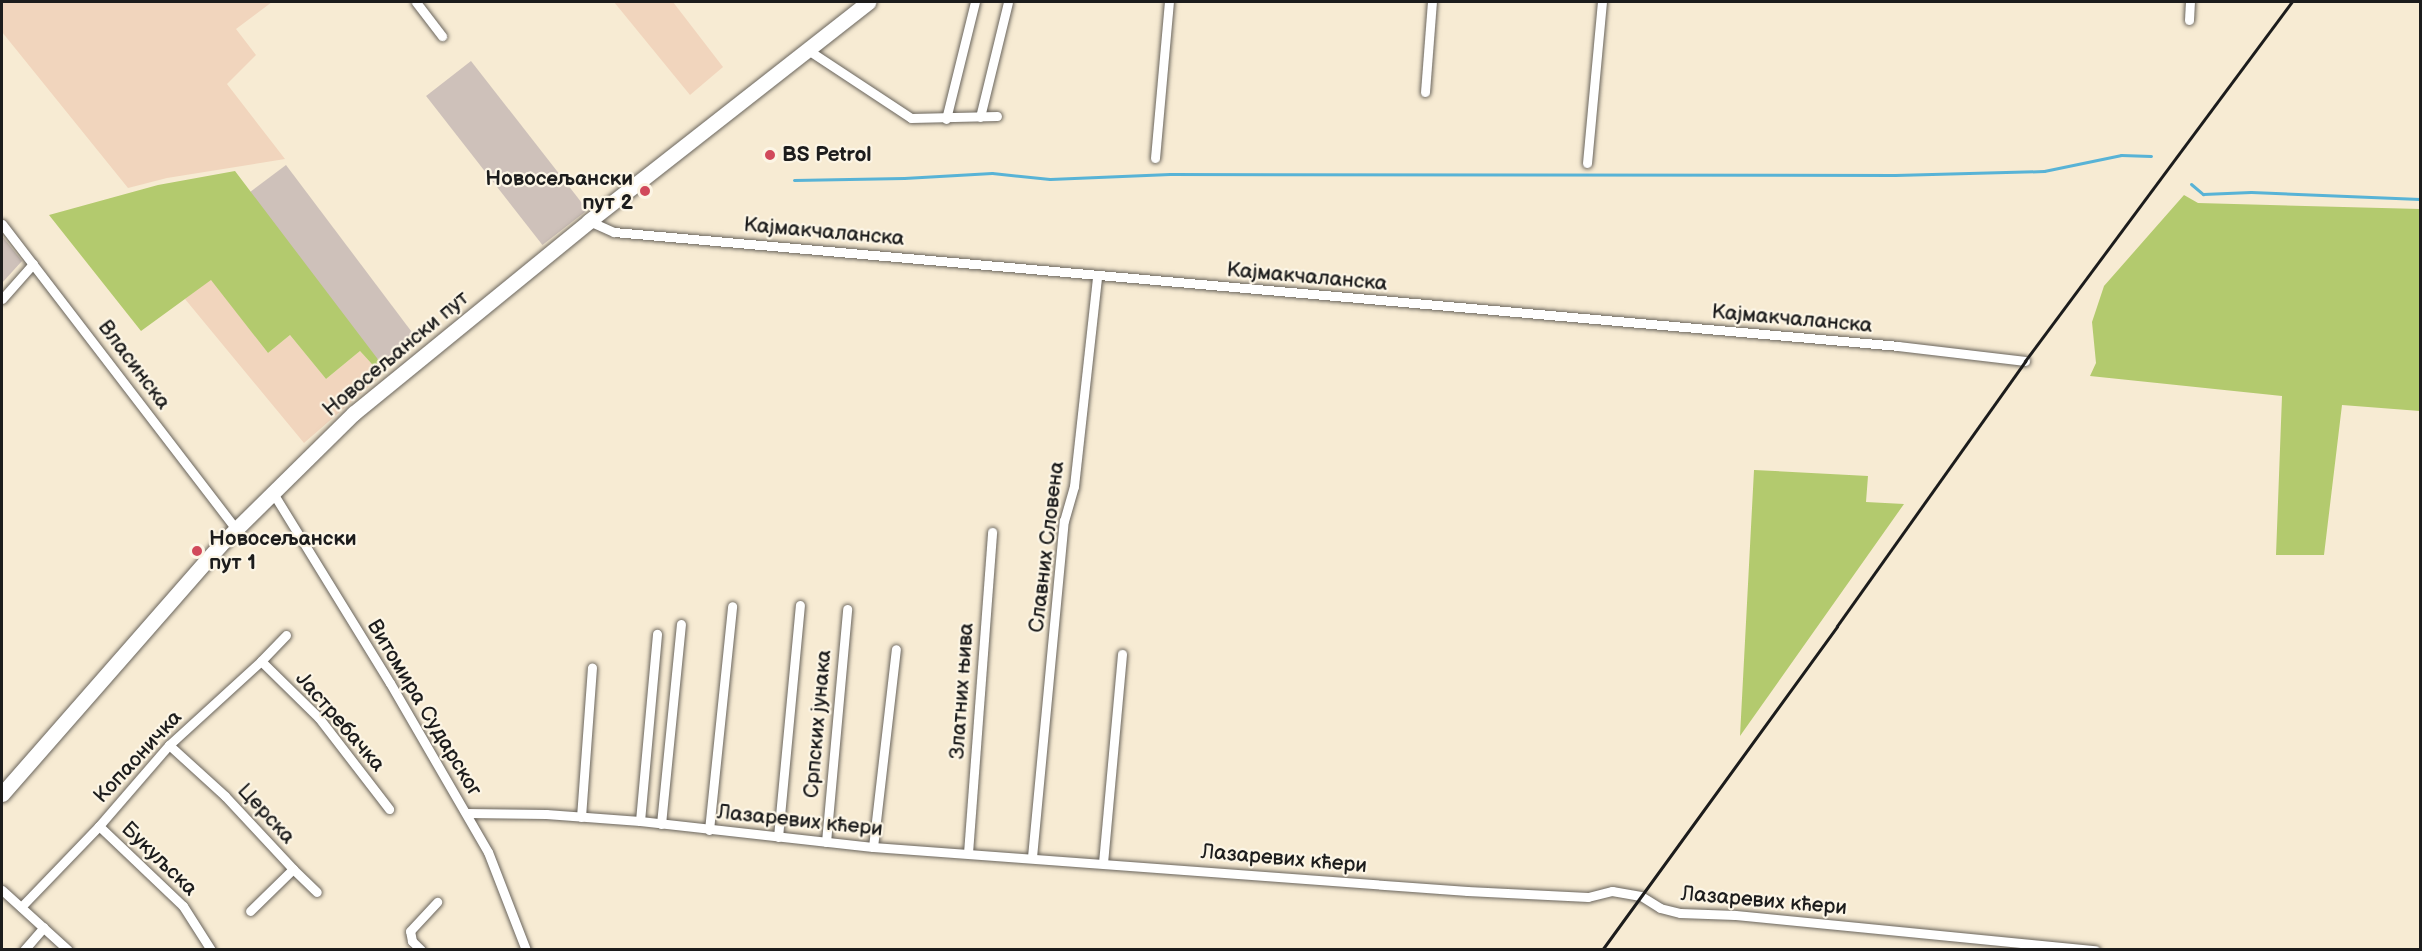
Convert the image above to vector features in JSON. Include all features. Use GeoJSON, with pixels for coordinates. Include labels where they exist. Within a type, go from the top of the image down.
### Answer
{"type":"FeatureCollection","features":[{"type":"Feature","properties":{"kind":"main road","name":"Новосељански пут"},"geometry":{"type":"LineString","coordinates":[[2,794],[236,529],[354,413],[589,221],[868,2]]}},
{"type":"Feature","properties":{"kind":"street"},"geometry":{"type":"LineString","coordinates":[[416,2],[442,36]]}},
{"type":"Feature","properties":{"kind":"street"},"geometry":{"type":"LineString","coordinates":[[946,119],[975,2]]}},
{"type":"Feature","properties":{"kind":"street"},"geometry":{"type":"LineString","coordinates":[[980,117],[1008,2]]}},
{"type":"Feature","properties":{"kind":"street"},"geometry":{"type":"LineString","coordinates":[[1155,158],[1169,2]]}},
{"type":"Feature","properties":{"kind":"street"},"geometry":{"type":"LineString","coordinates":[[1425,92],[1432,2]]}},
{"type":"Feature","properties":{"kind":"street"},"geometry":{"type":"LineString","coordinates":[[1587,163],[1602,2]]}},
{"type":"Feature","properties":{"kind":"street"},"geometry":{"type":"LineString","coordinates":[[2189,20],[2190,2]]}},
{"type":"Feature","properties":{"kind":"street"},"geometry":{"type":"LineString","coordinates":[[808,50],[908,117],[946,119],[997,116]]}},
{"type":"Feature","properties":{"kind":"street","name":"Кајмакчаланска"},"geometry":{"type":"LineString","coordinates":[[589,221],[614,232],[1097,277],[1898,346],[2025,361]]}},
{"type":"Feature","properties":{"kind":"street","name":"Власинска"},"geometry":{"type":"LineString","coordinates":[[2,225],[236,529]]}},
{"type":"Feature","properties":{"kind":"street"},"geometry":{"type":"LineString","coordinates":[[2,299],[33,264]]}},
{"type":"Feature","properties":{"kind":"street","name":"Славних Словена"},"geometry":{"type":"LineString","coordinates":[[1032,857],[1064,521],[1074,486],[1097,277]]}},
{"type":"Feature","properties":{"kind":"street","name":"Витомира Сударског"},"geometry":{"type":"LineString","coordinates":[[273,493],[390,683],[488,852],[526,950]]}},
{"type":"Feature","properties":{"kind":"street","name":"Златних њива"},"geometry":{"type":"LineString","coordinates":[[968,853],[992,532]]}},
{"type":"Feature","properties":{"kind":"street"},"geometry":{"type":"LineString","coordinates":[[778,837],[801,605]]}},
{"type":"Feature","properties":{"kind":"street"},"geometry":{"type":"LineString","coordinates":[[709,830],[732,606]]}},
{"type":"Feature","properties":{"kind":"street","name":"Српских јунака"},"geometry":{"type":"LineString","coordinates":[[826,842],[847,609]]}},
{"type":"Feature","properties":{"kind":"street"},"geometry":{"type":"LineString","coordinates":[[662,824],[681,624]]}},
{"type":"Feature","properties":{"kind":"street"},"geometry":{"type":"LineString","coordinates":[[640,821],[657,634]]}},
{"type":"Feature","properties":{"kind":"street","name":"Копаоничка"},"geometry":{"type":"LineString","coordinates":[[21,907],[99,826],[169,745],[261,661],[286,635]]}},
{"type":"Feature","properties":{"kind":"street"},"geometry":{"type":"LineString","coordinates":[[873,847],[896,649]]}},
{"type":"Feature","properties":{"kind":"street"},"geometry":{"type":"LineString","coordinates":[[1103,863],[1122,654]]}},
{"type":"Feature","properties":{"kind":"street","name":"Јастребачка"},"geometry":{"type":"LineString","coordinates":[[261,661],[319,718],[389,809]]}},
{"type":"Feature","properties":{"kind":"street"},"geometry":{"type":"LineString","coordinates":[[581,817],[592,667]]}},
{"type":"Feature","properties":{"kind":"street","name":"Церска"},"geometry":{"type":"LineString","coordinates":[[169,745],[225,796],[293,868],[250,911]]}},
{"type":"Feature","properties":{"kind":"street","name":"Лазаревих кћери"},"geometry":{"type":"LineString","coordinates":[[466,813],[640,821],[873,847],[1534,895],[1588,897],[1619,891],[1641,896],[1660,908],[1680,913],[1735,915],[2095,950]]}},
{"type":"Feature","properties":{"kind":"street","name":"Букуљска"},"geometry":{"type":"LineString","coordinates":[[99,826],[183,906],[211,950]]}},
{"type":"Feature","properties":{"kind":"street"},"geometry":{"type":"LineString","coordinates":[[293,868],[317,892]]}},
{"type":"Feature","properties":{"kind":"street"},"geometry":{"type":"LineString","coordinates":[[4,893],[69,950]]}},
{"type":"Feature","properties":{"kind":"street"},"geometry":{"type":"LineString","coordinates":[[421,950],[411,941],[410,931],[437,902]]}},
{"type":"Feature","properties":{"kind":"street"},"geometry":{"type":"LineString","coordinates":[[24,950],[44,927]]}},
{"type":"Feature","properties":{"kind":"shaded area"},"geometry":{"type":"Polygon","coordinates":[[[2,2],[272,2],[236,29],[256,55],[227,84],[285,159],[167,178],[128,188],[2,32],[2,2]]]}},
{"type":"Feature","properties":{"kind":"shaded area"},"geometry":{"type":"Polygon","coordinates":[[[614,2],[673,2],[723,67],[690,95],[614,2]]]}},
{"type":"Feature","properties":{"kind":"shaded area"},"geometry":{"type":"Polygon","coordinates":[[[471,61],[587,210],[542,245],[426,96],[471,61]]]}},
{"type":"Feature","properties":{"kind":"shaded area"},"geometry":{"type":"Polygon","coordinates":[[[286,165],[418,341],[378,371],[245,196],[286,165]]]}},
{"type":"Feature","properties":{"kind":"shaded area"},"geometry":{"type":"Polygon","coordinates":[[[2,236],[22,261],[2,283],[2,236]]]}},
{"type":"Feature","properties":{"kind":"shaded area"},"geometry":{"type":"Polygon","coordinates":[[[211,279],[268,353],[290,335],[326,379],[360,351],[382,375],[304,443],[185,299],[211,279]]]}},
{"type":"Feature","properties":{"kind":"green space"},"geometry":{"type":"Polygon","coordinates":[[[235,171],[383,366],[382,375],[360,351],[326,379],[290,335],[268,353],[211,280],[141,331],[49,215],[158,185],[235,171]]]}},
{"type":"Feature","properties":{"kind":"green space"},"geometry":{"type":"Polygon","coordinates":[[[2184,195],[2198,203],[2420,209],[2420,411],[2342,405],[2324,555],[2276,555],[2282,396],[2090,376],[2096,363],[2092,322],[2104,286],[2184,195]]]}},
{"type":"Feature","properties":{"kind":"green space"},"geometry":{"type":"Polygon","coordinates":[[[1754,470],[1868,476],[1866,502],[1904,504],[1740,736],[1754,470]]]}},
{"type":"Feature","properties":{"kind":"waterway"},"geometry":{"type":"LineString","coordinates":[[794,180],[904,178],[992,173],[1050,179],[1170,174],[1895,175],[2044,171],[2121,155],[2151,156]]}},
{"type":"Feature","properties":{"kind":"waterway"},"geometry":{"type":"LineString","coordinates":[[2191,184],[2203,194],[2251,192],[2420,199]]}},
{"type":"Feature","properties":{"kind":"railway"},"geometry":{"type":"LineString","coordinates":[[1602,950],[1837,626],[2025,361],[2292,2]]}},
{"type":"Feature","properties":{"kind":"place","name":"BS Petrol"},"geometry":{"type":"Point","coordinates":[770,155]}},
{"type":"Feature","properties":{"kind":"place","name":"Новосељански пут 2"},"geometry":{"type":"Point","coordinates":[645,191]}},
{"type":"Feature","properties":{"kind":"place","name":"Новосељански пут 1"},"geometry":{"type":"Point","coordinates":[197,551]}}]}
